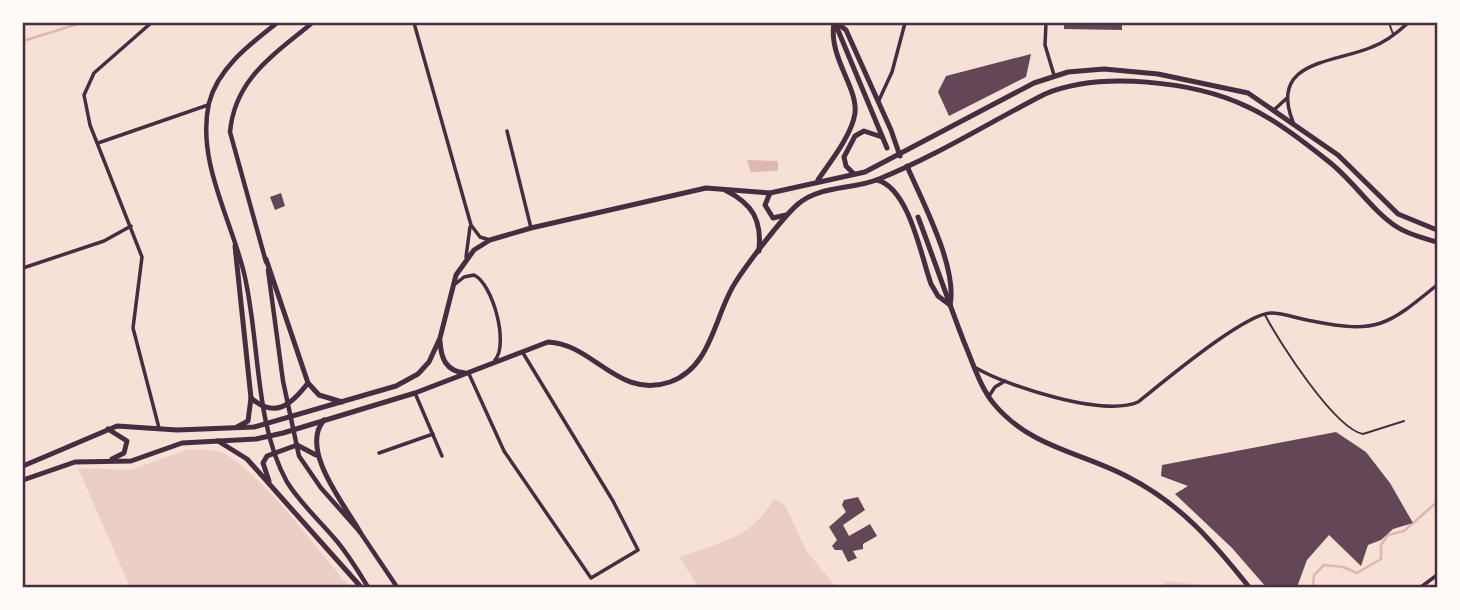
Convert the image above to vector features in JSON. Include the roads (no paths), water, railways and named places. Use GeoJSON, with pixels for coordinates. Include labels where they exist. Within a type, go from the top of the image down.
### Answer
{"type":"FeatureCollection","features":[{"type":"Feature","properties":{"kind":"main road"},"geometry":{"type":"LineString","coordinates":[[835,23],[846,30],[900,156]]}},
{"type":"Feature","properties":{"kind":"main road"},"geometry":{"type":"LineString","coordinates":[[835,23],[887,148]]}},
{"type":"Feature","properties":{"kind":"main road"},"geometry":{"type":"LineString","coordinates":[[818,180],[855,113],[853,98],[836,54],[832,34],[835,23]]}},
{"type":"Feature","properties":{"kind":"main road"},"geometry":{"type":"LineString","coordinates":[[23,466],[108,429],[125,425],[159,430],[234,429],[274,424],[396,387],[418,374],[429,362],[440,338],[450,289],[466,259],[490,240],[531,228],[719,187],[770,193],[854,174],[900,156],[1054,75],[1068,72],[1130,71],[1199,80],[1248,93],[1275,109],[1354,169],[1398,214],[1437,230]]}},
{"type":"Feature","properties":{"kind":"main road"},"geometry":{"type":"LineString","coordinates":[[23,480],[75,462],[131,461],[182,443],[256,439],[415,393],[548,342],[571,346],[627,382],[656,386],[672,381],[691,369],[706,351],[736,281],[788,214],[816,193],[877,180],[1045,94],[1071,84],[1102,81],[1142,83],[1214,96],[1250,107],[1329,161],[1395,226],[1437,242]]}},
{"type":"Feature","properties":{"kind":"main road"},"geometry":{"type":"LineString","coordinates":[[854,174],[846,166],[844,157],[855,136],[864,131],[882,137]]}},
{"type":"Feature","properties":{"kind":"main road"},"geometry":{"type":"LineString","coordinates":[[907,166],[948,269],[952,288],[950,305]]}},
{"type":"Feature","properties":{"kind":"main road"},"geometry":{"type":"LineString","coordinates":[[877,180],[890,185],[900,198],[931,284],[938,296],[950,305]]}},
{"type":"Feature","properties":{"kind":"main road"},"geometry":{"type":"LineString","coordinates":[[719,187],[748,204],[758,218],[759,253]]}},
{"type":"Feature","properties":{"kind":"main road"},"geometry":{"type":"LineString","coordinates":[[770,193],[765,205],[769,215],[773,218],[788,214]]}},
{"type":"Feature","properties":{"kind":"main road"},"geometry":{"type":"LineString","coordinates":[[918,217],[974,367],[989,397],[1007,418],[1034,439],[1126,476],[1167,500],[1198,525],[1249,587]]}},
{"type":"Feature","properties":{"kind":"main road"},"geometry":{"type":"LineString","coordinates":[[234,429],[248,421],[251,398],[235,246]]}},
{"type":"Feature","properties":{"kind":"main road"},"geometry":{"type":"LineString","coordinates":[[266,259],[308,383],[319,396],[345,402]]}},
{"type":"Feature","properties":{"kind":"main road"},"geometry":{"type":"LineString","coordinates":[[440,338],[441,353],[447,366],[469,374]]}},
{"type":"Feature","properties":{"kind":"main road"},"geometry":{"type":"LineString","coordinates":[[251,398],[269,410],[278,410],[297,397],[308,383]]}},
{"type":"Feature","properties":{"kind":"main road"},"geometry":{"type":"LineString","coordinates":[[325,419],[316,431],[316,455],[360,532]]}},
{"type":"Feature","properties":{"kind":"main road"},"geometry":{"type":"LineString","coordinates":[[108,429],[124,436],[127,447],[124,453],[110,460]]}},
{"type":"Feature","properties":{"kind":"main road"},"geometry":{"type":"LineString","coordinates":[[218,441],[247,459],[361,587]]}},
{"type":"Feature","properties":{"kind":"main road"},"geometry":{"type":"LineString","coordinates":[[273,488],[263,463],[267,456],[297,445],[316,455]]}},
{"type":"Feature","properties":{"kind":"street"},"geometry":{"type":"LineString","coordinates":[[151,23],[88,82],[84,95],[86,111],[142,257],[133,328],[153,396],[159,430]]}},
{"type":"Feature","properties":{"kind":"street"},"geometry":{"type":"LineString","coordinates":[[276,23],[230,64],[213,89],[206,130],[210,162],[244,273],[259,371],[277,459],[287,481],[368,587]]}},
{"type":"Feature","properties":{"kind":"street"},"geometry":{"type":"LineString","coordinates":[[312,23],[260,68],[237,96],[230,132],[266,259],[283,381],[299,456],[360,532],[397,587]]}},
{"type":"Feature","properties":{"kind":"street"},"geometry":{"type":"LineString","coordinates":[[414,23],[471,225],[480,237],[490,240]]}},
{"type":"Feature","properties":{"kind":"street"},"geometry":{"type":"LineString","coordinates":[[878,100],[892,72],[905,23]]}},
{"type":"Feature","properties":{"kind":"street"},"geometry":{"type":"LineString","coordinates":[[1046,23],[1045,45],[1054,75]]}},
{"type":"Feature","properties":{"kind":"street"},"geometry":{"type":"LineString","coordinates":[[1275,109],[1287,99],[1295,77],[1307,67],[1365,50],[1394,35],[1408,23]]}},
{"type":"Feature","properties":{"kind":"street"},"geometry":{"type":"LineString","coordinates":[[1287,99],[1293,122]]}},
{"type":"Feature","properties":{"kind":"street"},"geometry":{"type":"LineString","coordinates":[[98,143],[209,105]]}},
{"type":"Feature","properties":{"kind":"street"},"geometry":{"type":"LineString","coordinates":[[507,131],[531,228]]}},
{"type":"Feature","properties":{"kind":"street"},"geometry":{"type":"LineString","coordinates":[[23,268],[104,241],[127,230],[131,225]]}},
{"type":"Feature","properties":{"kind":"street"},"geometry":{"type":"LineString","coordinates":[[466,259],[471,225]]}},
{"type":"Feature","properties":{"kind":"street"},"geometry":{"type":"LineString","coordinates":[[450,289],[464,277],[474,275],[486,286],[502,337],[499,355],[492,365]]}},
{"type":"Feature","properties":{"kind":"street"},"geometry":{"type":"LineString","coordinates":[[974,367],[1005,382],[1093,407],[1126,407],[1228,334],[1264,314],[1351,329],[1373,328],[1408,309],[1437,285]]}},
{"type":"Feature","properties":{"kind":"street"},"geometry":{"type":"LineString","coordinates":[[469,374],[514,467],[591,578],[638,550],[613,501],[522,351]]}},
{"type":"Feature","properties":{"kind":"street"},"geometry":{"type":"LineString","coordinates":[[989,397],[995,387],[1005,382]]}},
{"type":"Feature","properties":{"kind":"street"},"geometry":{"type":"LineString","coordinates":[[415,393],[442,456]]}},
{"type":"Feature","properties":{"kind":"street"},"geometry":{"type":"LineString","coordinates":[[379,453],[433,435]]}},
{"type":"Feature","properties":{"kind":"street"},"geometry":{"type":"LineString","coordinates":[[1421,587],[1437,575]]}},
{"type":"Feature","properties":{"kind":"lane"},"geometry":{"type":"LineString","coordinates":[[1389,23],[1394,35]]}},
{"type":"Feature","properties":{"kind":"lane"},"geometry":{"type":"LineString","coordinates":[[1264,314],[1293,360],[1345,426],[1363,434],[1404,421]]}},
{"type":"Feature","properties":{"kind":"waterway"},"geometry":{"type":"LineString","coordinates":[[23,41],[81,23]]}},
{"type":"Feature","properties":{"kind":"waterway"},"geometry":{"type":"LineString","coordinates":[[1313,587],[1314,575],[1324,565],[1343,567],[1357,573],[1381,559],[1381,545],[1388,535],[1404,531],[1437,502]]}}]}
